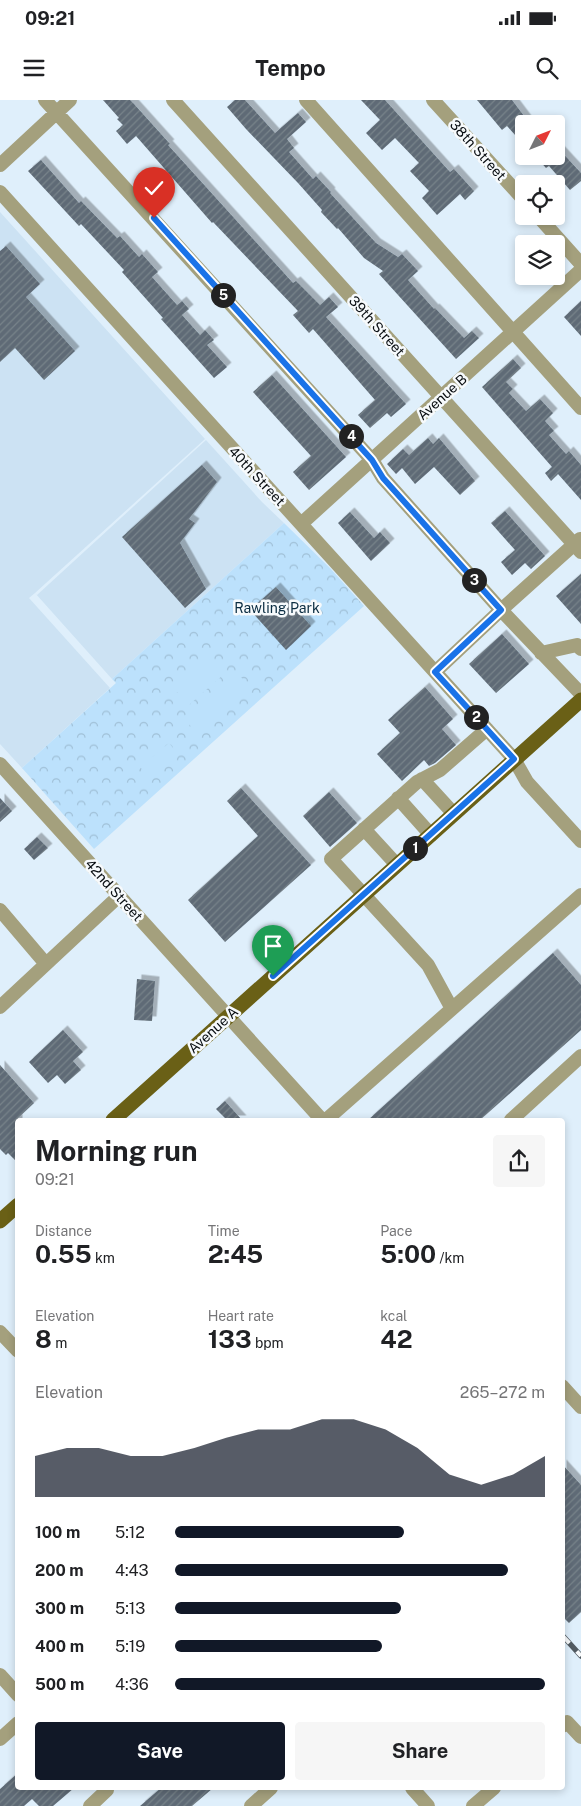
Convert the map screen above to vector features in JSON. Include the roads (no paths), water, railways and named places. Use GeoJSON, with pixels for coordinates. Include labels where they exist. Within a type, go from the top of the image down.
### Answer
{"type":"FeatureCollection","features":[{"type":"Feature","properties":{"kind":"main road","name":"Avenue A"},"geometry":{"type":"LineString","coordinates":[[115,1118],[581,700]]}},
{"type":"Feature","properties":{"kind":"main road"},"geometry":{"type":"LineString","coordinates":[[0,1221],[15,1208]]}},
{"type":"Feature","properties":{"kind":"street"},"geometry":{"type":"LineString","coordinates":[[45,100],[372,460],[383,478],[501,610],[581,694]]}},
{"type":"Feature","properties":{"kind":"street"},"geometry":{"type":"LineString","coordinates":[[0,165],[70,100]]}},
{"type":"Feature","properties":{"kind":"street","name":"39th Street"},"geometry":{"type":"LineString","coordinates":[[173,100],[442,398],[579,545]]}},
{"type":"Feature","properties":{"kind":"street"},"geometry":{"type":"LineString","coordinates":[[306,100],[581,408]]}},
{"type":"Feature","properties":{"kind":"street","name":"38th Street"},"geometry":{"type":"LineString","coordinates":[[433,100],[515,190]]}},
{"type":"Feature","properties":{"kind":"street","name":"40th Street"},"geometry":{"type":"LineString","coordinates":[[0,192],[514,759],[527,782],[581,841]]}},
{"type":"Feature","properties":{"kind":"street"},"geometry":{"type":"LineString","coordinates":[[546,225],[581,264]]}},
{"type":"Feature","properties":{"kind":"street","name":"Avenue B"},"geometry":{"type":"LineString","coordinates":[[301,524],[581,270]]}},
{"type":"Feature","properties":{"kind":"street"},"geometry":{"type":"LineString","coordinates":[[435,672],[501,610],[579,545]]}},
{"type":"Feature","properties":{"kind":"street"},"geometry":{"type":"LineString","coordinates":[[540,653],[577,645],[581,649]]}},
{"type":"Feature","properties":{"kind":"street"},"geometry":{"type":"LineString","coordinates":[[452,1009],[428,965],[331,859],[398,798],[422,779],[440,770],[487,729]]}},
{"type":"Feature","properties":{"kind":"street","name":"42nd Street"},"geometry":{"type":"LineString","coordinates":[[0,764],[320,1118]]}},
{"type":"Feature","properties":{"kind":"street"},"geometry":{"type":"LineString","coordinates":[[422,779],[454,814]]}},
{"type":"Feature","properties":{"kind":"street"},"geometry":{"type":"LineString","coordinates":[[398,798],[430,834]]}},
{"type":"Feature","properties":{"kind":"street"},"geometry":{"type":"LineString","coordinates":[[364,828],[397,865]]}},
{"type":"Feature","properties":{"kind":"street"},"geometry":{"type":"LineString","coordinates":[[328,1118],[581,895]]}},
{"type":"Feature","properties":{"kind":"street"},"geometry":{"type":"LineString","coordinates":[[0,1007],[119,896]]}},
{"type":"Feature","properties":{"kind":"street"},"geometry":{"type":"LineString","coordinates":[[0,910],[46,964]]}},
{"type":"Feature","properties":{"kind":"street"},"geometry":{"type":"LineString","coordinates":[[513,1118],[581,1056]]}},
{"type":"Feature","properties":{"kind":"street"},"geometry":{"type":"LineString","coordinates":[[0,1332],[15,1348]]}},
{"type":"Feature","properties":{"kind":"street"},"geometry":{"type":"LineString","coordinates":[[565,1389],[581,1406]]}},
{"type":"Feature","properties":{"kind":"street"},"geometry":{"type":"LineString","coordinates":[[0,1675],[15,1692]]}},
{"type":"Feature","properties":{"kind":"street"},"geometry":{"type":"LineString","coordinates":[[565,1724],[567,1722],[581,1737]]}},
{"type":"Feature","properties":{"kind":"street"},"geometry":{"type":"LineString","coordinates":[[0,1740],[15,1727]]}},
{"type":"Feature","properties":{"kind":"street"},"geometry":{"type":"LineString","coordinates":[[90,1806],[108,1790]]}},
{"type":"Feature","properties":{"kind":"street"},"geometry":{"type":"LineString","coordinates":[[251,1806],[269,1790]]}},
{"type":"Feature","properties":{"kind":"street"},"geometry":{"type":"LineString","coordinates":[[414,1790],[428,1806]]}},
{"type":"Feature","properties":{"kind":"street"},"geometry":{"type":"LineString","coordinates":[[473,1806],[492,1790]]}},
{"type":"Feature","properties":{"kind":"railway"},"geometry":{"type":"LineString","coordinates":[[565,1638],[581,1656]]}},
{"type":"Feature","properties":{"kind":"park label","name":"Rawling Park"},"geometry":{"type":"Point","coordinates":[277,608]}}]}
